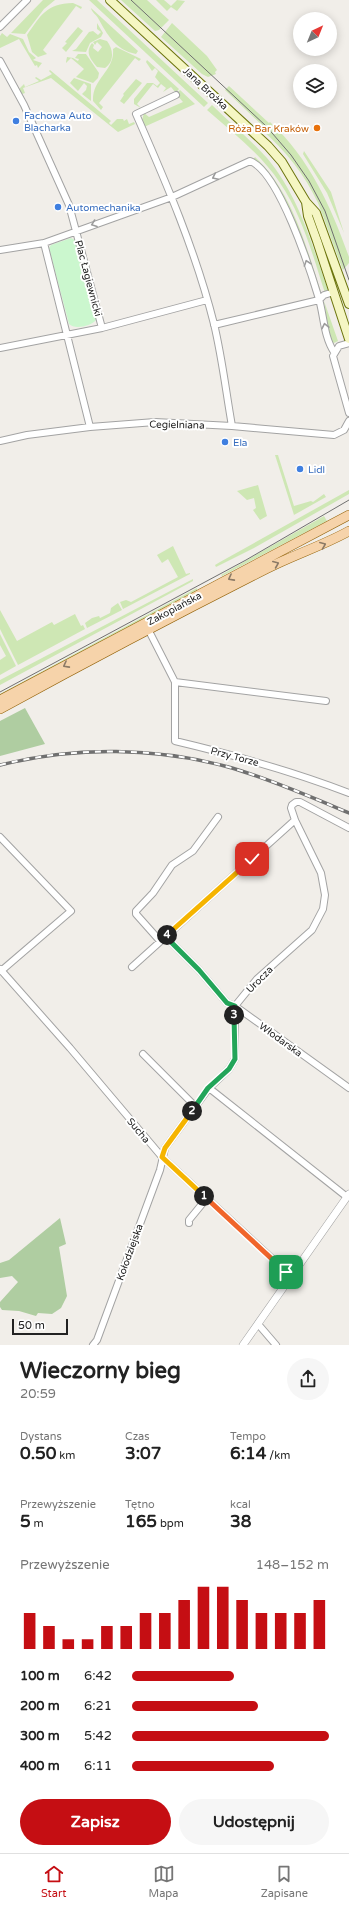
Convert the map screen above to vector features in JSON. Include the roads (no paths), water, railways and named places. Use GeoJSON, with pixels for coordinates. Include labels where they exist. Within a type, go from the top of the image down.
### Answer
{"type":"FeatureCollection","features":[{"type":"Feature","properties":{"kind":"main road","name":"Jana Brożka"},"geometry":{"type":"LineString","coordinates":[[110,0],[268,146],[292,176],[306,202],[316,213],[349,304]]}},
{"type":"Feature","properties":{"kind":"main road","name":"Jana Brożka"},"geometry":{"type":"LineString","coordinates":[[306,202],[308,216],[349,339]]}},
{"type":"Feature","properties":{"kind":"main road","name":"Zakopiańska"},"geometry":{"type":"LineString","coordinates":[[0,700],[349,515]]}},
{"type":"Feature","properties":{"kind":"main road","name":"Zakopiańska"},"geometry":{"type":"LineString","coordinates":[[0,709],[148,629],[268,568],[329,542],[349,531]]}},
{"type":"Feature","properties":{"kind":"street"},"geometry":{"type":"LineString","coordinates":[[0,27],[27,0]]}},
{"type":"Feature","properties":{"kind":"street"},"geometry":{"type":"LineString","coordinates":[[0,62],[24,105],[69,205],[76,231],[172,197],[250,161],[261,168],[282,200],[319,300],[329,344],[334,352]]}},
{"type":"Feature","properties":{"kind":"street"},"geometry":{"type":"LineString","coordinates":[[176,95],[136,114],[172,197],[207,300],[214,325],[232,426]]}},
{"type":"Feature","properties":{"kind":"street","name":"Plac Łagiewnicki"},"geometry":{"type":"LineString","coordinates":[[0,250],[44,243],[76,231],[102,328],[67,333],[0,348]]}},
{"type":"Feature","properties":{"kind":"street"},"geometry":{"type":"LineString","coordinates":[[44,243],[90,427]]}},
{"type":"Feature","properties":{"kind":"street"},"geometry":{"type":"LineString","coordinates":[[214,325],[319,300],[324,295],[334,292]]}},
{"type":"Feature","properties":{"kind":"street"},"geometry":{"type":"LineString","coordinates":[[102,328],[207,300]]}},
{"type":"Feature","properties":{"kind":"street"},"geometry":{"type":"LineString","coordinates":[[349,342],[339,346],[334,352],[333,359],[349,413]]}},
{"type":"Feature","properties":{"kind":"street","name":"Cegielniana"},"geometry":{"type":"LineString","coordinates":[[0,441],[27,435],[90,427],[155,422],[232,426],[334,435],[344,430],[349,421]]}},
{"type":"Feature","properties":{"kind":"street"},"geometry":{"type":"LineString","coordinates":[[148,629],[175,682],[326,701]]}},
{"type":"Feature","properties":{"kind":"street","name":"Przy Torze"},"geometry":{"type":"LineString","coordinates":[[175,682],[175,741],[248,759],[321,782],[349,793]]}},
{"type":"Feature","properties":{"kind":"street","name":"Urocza"},"geometry":{"type":"LineString","coordinates":[[235,1006],[257,979],[312,930],[323,910],[324,895],[321,873],[295,820],[291,808],[294,802],[300,802],[349,828]]}},
{"type":"Feature","properties":{"kind":"street","name":"Włodarska"},"geometry":{"type":"LineString","coordinates":[[218,817],[193,851],[172,865],[153,893],[136,911],[136,914],[199,970],[227,1003],[235,1006],[349,1088]]}},
{"type":"Feature","properties":{"kind":"street"},"geometry":{"type":"LineString","coordinates":[[132,966],[295,820]]}},
{"type":"Feature","properties":{"kind":"street"},"geometry":{"type":"LineString","coordinates":[[0,837],[71,911],[1,970]]}},
{"type":"Feature","properties":{"kind":"street","name":"Sucha"},"geometry":{"type":"LineString","coordinates":[[1,970],[70,1048],[162,1157],[292,1277]]}},
{"type":"Feature","properties":{"kind":"street"},"geometry":{"type":"LineString","coordinates":[[162,1157],[165,1148],[208,1088],[229,1069],[235,1059],[235,1006]]}},
{"type":"Feature","properties":{"kind":"street"},"geometry":{"type":"LineString","coordinates":[[143,1054],[195,1106]]}},
{"type":"Feature","properties":{"kind":"street"},"geometry":{"type":"LineString","coordinates":[[208,1088],[348,1196],[243,1345]]}},
{"type":"Feature","properties":{"kind":"street","name":"Kołodziejska"},"geometry":{"type":"LineString","coordinates":[[93,1345],[97,1340],[154,1184],[162,1157]]}},
{"type":"Feature","properties":{"kind":"street"},"geometry":{"type":"LineString","coordinates":[[188,1222],[207,1198]]}},
{"type":"Feature","properties":{"kind":"street"},"geometry":{"type":"LineString","coordinates":[[258,1324],[276,1345]]}},
{"type":"Feature","properties":{"kind":"tram line"},"geometry":{"type":"LineString","coordinates":[[131,0],[266,126],[291,155],[309,181],[325,211],[349,280]]}},
{"type":"Feature","properties":{"kind":"tram line"},"geometry":{"type":"LineString","coordinates":[[0,692],[246,560],[349,500]]}},
{"type":"Feature","properties":{"kind":"railway"},"geometry":{"type":"LineString","coordinates":[[0,765],[58,754],[87,752],[146,753],[175,756],[232,768],[291,789],[349,813]]}},
{"type":"Feature","properties":{"kind":"place","name":"Fachowa Auto Blacharka"},"geometry":{"type":"Point","coordinates":[16,121]}},
{"type":"Feature","properties":{"kind":"place","name":"Róża Bar Kraków"},"geometry":{"type":"Point","coordinates":[317,128]}},
{"type":"Feature","properties":{"kind":"place","name":"Automechanika"},"geometry":{"type":"Point","coordinates":[58,207]}},
{"type":"Feature","properties":{"kind":"place","name":"Ela"},"geometry":{"type":"Point","coordinates":[225,442]}},
{"type":"Feature","properties":{"kind":"place","name":"Lidl"},"geometry":{"type":"Point","coordinates":[300,469]}}]}
